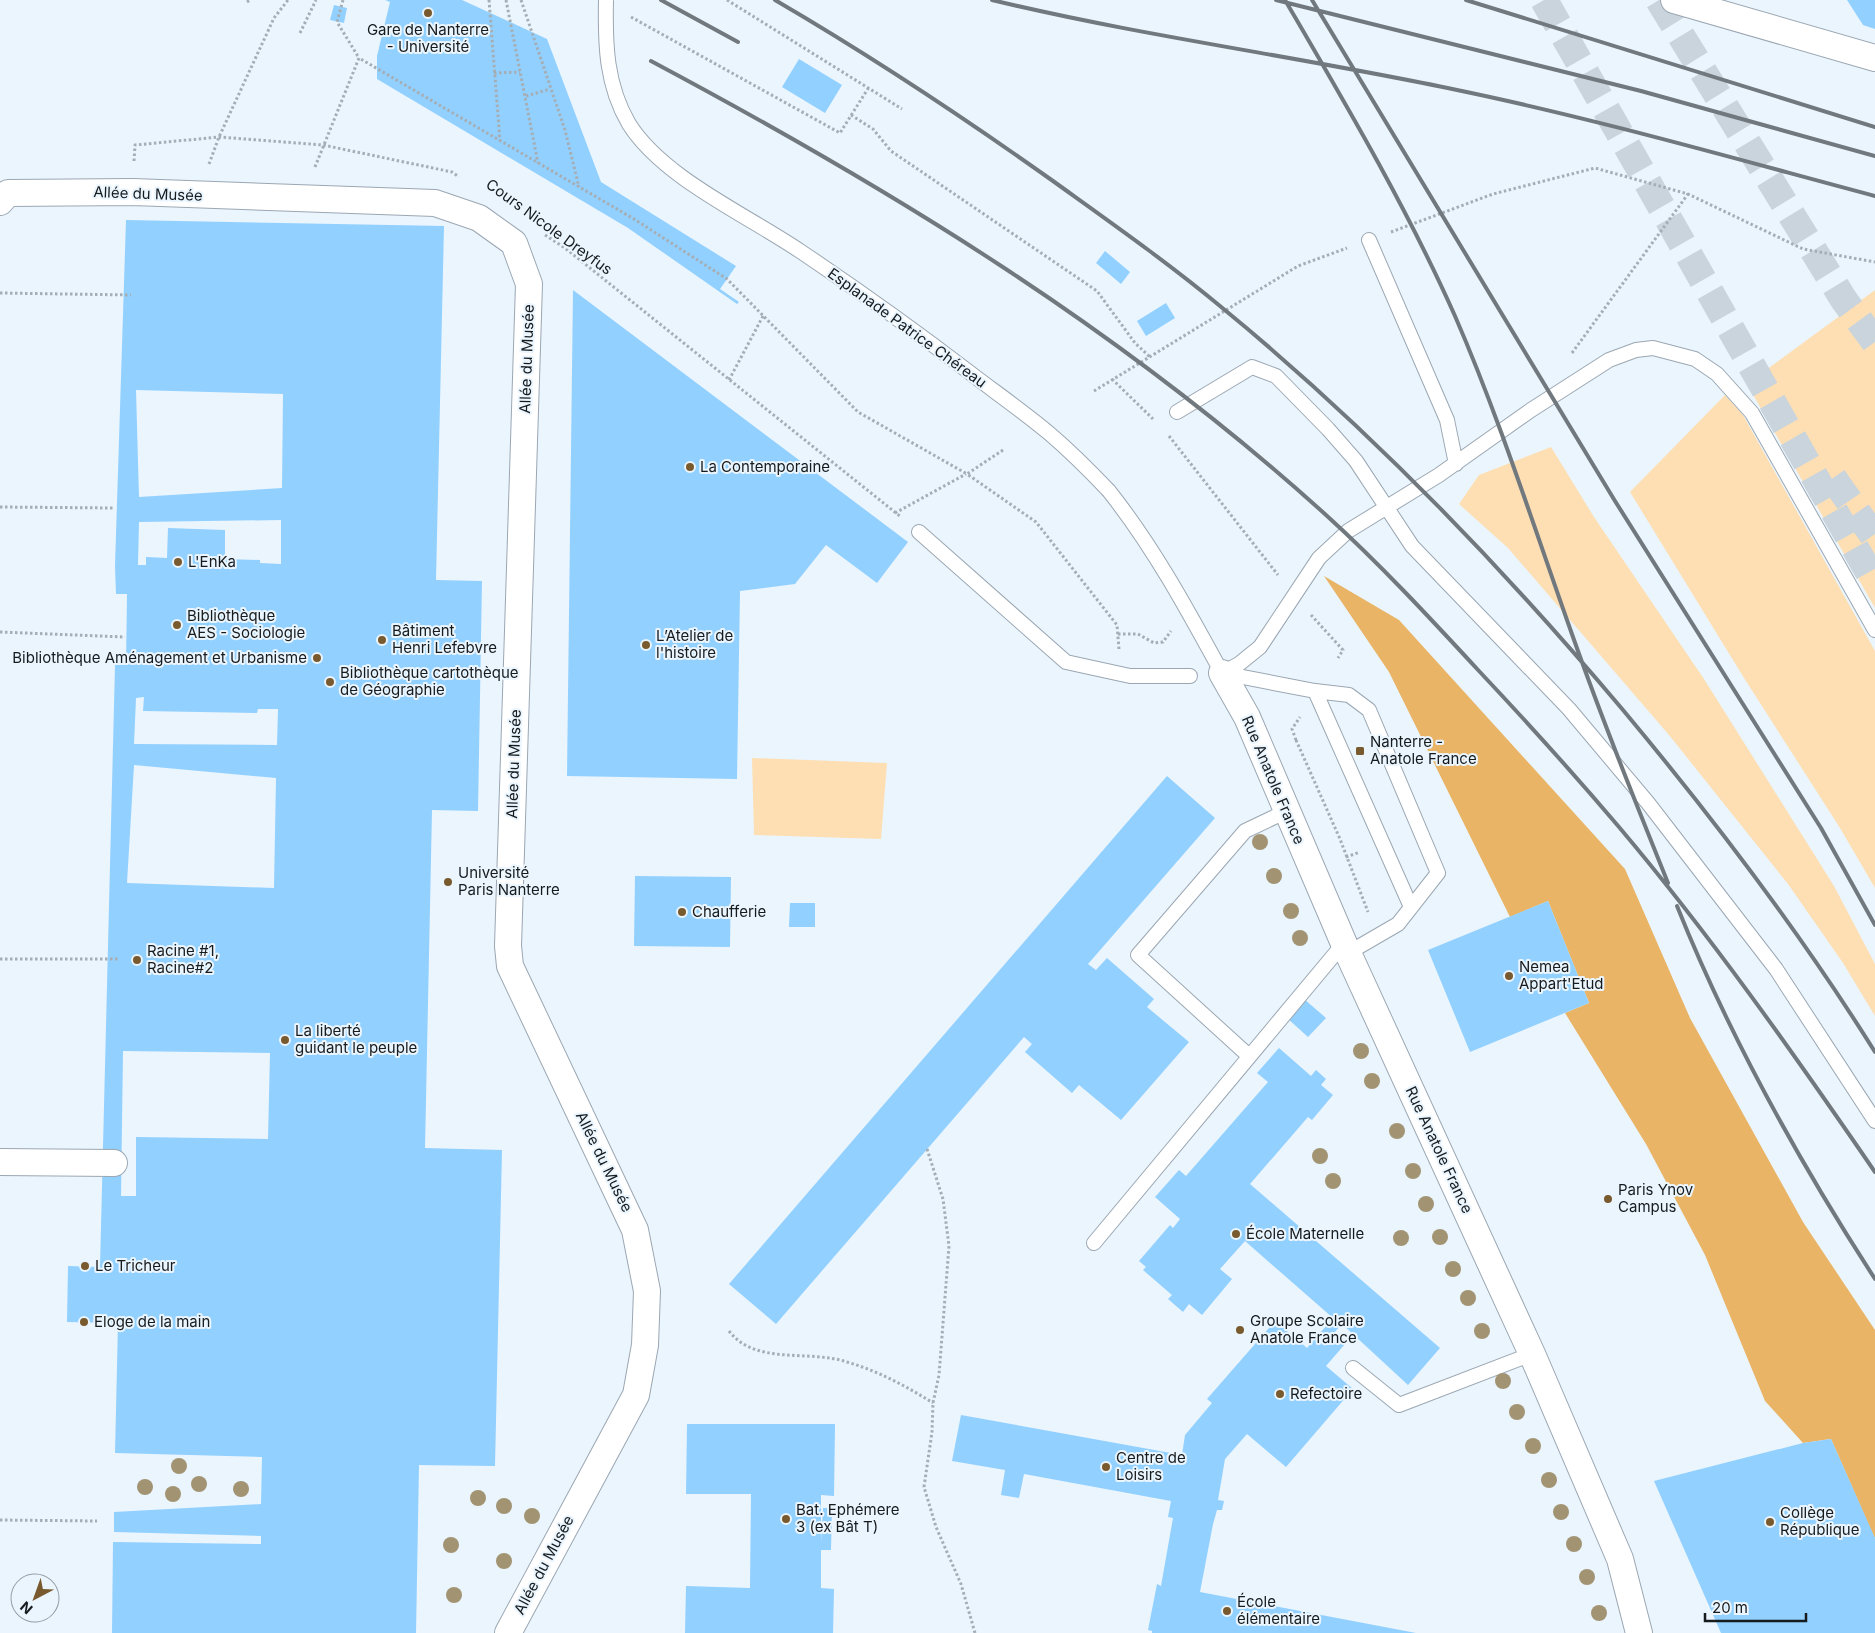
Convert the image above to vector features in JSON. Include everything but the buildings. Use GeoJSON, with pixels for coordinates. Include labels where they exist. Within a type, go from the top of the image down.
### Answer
{"type":"FeatureCollection","features":[{"type":"Feature","properties":{"kind":"street"},"geometry":{"type":"LineString","coordinates":[[1674,0],[1875,58]]}},
{"type":"Feature","properties":{"kind":"street","name":"Allée du Musée"},"geometry":{"type":"LineString","coordinates":[[0,202],[8,193],[133,192],[435,203],[478,218],[514,243],[529,284],[508,936],[510,966],[636,1230],[647,1291],[645,1345],[636,1395],[508,1633]]}},
{"type":"Feature","properties":{"kind":"street","name":"Rue Anatole France"},"geometry":{"type":"LineString","coordinates":[[1222,673],[1247,717],[1346,948],[1532,1354],[1620,1559],[1639,1633]]}},
{"type":"Feature","properties":{"kind":"street"},"geometry":{"type":"LineString","coordinates":[[0,1162],[114,1163]]}},
{"type":"Feature","properties":{"kind":"lane","name":"Esplanade Patrice Chéreau"},"geometry":{"type":"LineString","coordinates":[[606,0],[605,42],[609,75],[618,103],[630,125],[648,148],[690,181],[799,250],[901,320],[1049,433],[1109,491],[1132,520],[1191,616],[1222,673]]}},
{"type":"Feature","properties":{"kind":"lane"},"geometry":{"type":"LineString","coordinates":[[1369,240],[1447,420],[1456,464]]}},
{"type":"Feature","properties":{"kind":"lane"},"geometry":{"type":"LineString","coordinates":[[1222,673],[1239,664],[1260,647],[1319,558],[1348,531],[1456,464],[1531,410],[1609,360],[1636,350],[1654,348],[1695,359],[1717,374],[1752,413],[1875,630]]}},
{"type":"Feature","properties":{"kind":"lane"},"geometry":{"type":"LineString","coordinates":[[1178,412],[1252,367],[1276,376],[1356,461],[1412,546],[1569,709],[1648,803],[1776,969],[1875,1121]]}},
{"type":"Feature","properties":{"kind":"lane"},"geometry":{"type":"LineString","coordinates":[[919,532],[1066,662],[1130,676],[1190,676]]}},
{"type":"Feature","properties":{"kind":"lane"},"geometry":{"type":"LineString","coordinates":[[1094,1244],[1249,1056],[1346,948],[1398,924],[1438,873],[1369,710],[1349,695],[1315,691],[1222,673]]}},
{"type":"Feature","properties":{"kind":"lane"},"geometry":{"type":"LineString","coordinates":[[1315,691],[1381,844],[1411,907]]}},
{"type":"Feature","properties":{"kind":"lane"},"geometry":{"type":"LineString","coordinates":[[1249,1056],[1138,955],[1245,831],[1287,811]]}},
{"type":"Feature","properties":{"kind":"lane"},"geometry":{"type":"LineString","coordinates":[[1353,1368],[1399,1405],[1532,1354]]}},
{"type":"Feature","properties":{"kind":"path"},"geometry":{"type":"LineString","coordinates":[[198,195],[219,137],[274,18],[288,0]]}},
{"type":"Feature","properties":{"kind":"path"},"geometry":{"type":"LineString","coordinates":[[300,33],[316,0]]}},
{"type":"Feature","properties":{"kind":"path"},"geometry":{"type":"LineString","coordinates":[[343,0],[337,22],[359,58],[634,219],[727,279],[858,412],[967,474],[1036,522],[1117,625],[1119,642]]}},
{"type":"Feature","properties":{"kind":"path"},"geometry":{"type":"LineString","coordinates":[[489,0],[500,141]]}},
{"type":"Feature","properties":{"kind":"path"},"geometry":{"type":"LineString","coordinates":[[506,0],[538,163]]}},
{"type":"Feature","properties":{"kind":"path"},"geometry":{"type":"LineString","coordinates":[[521,0],[564,130],[579,188]]}},
{"type":"Feature","properties":{"kind":"path"},"geometry":{"type":"LineString","coordinates":[[727,0],[902,109]]}},
{"type":"Feature","properties":{"kind":"path"},"geometry":{"type":"LineString","coordinates":[[622,13],[840,133],[869,87]]}},
{"type":"Feature","properties":{"kind":"path"},"geometry":{"type":"LineString","coordinates":[[384,26],[399,31]]}},
{"type":"Feature","properties":{"kind":"path"},"geometry":{"type":"LineString","coordinates":[[323,145],[359,58]]}},
{"type":"Feature","properties":{"kind":"path"},"geometry":{"type":"LineString","coordinates":[[494,72],[520,72]]}},
{"type":"Feature","properties":{"kind":"path"},"geometry":{"type":"LineString","coordinates":[[526,96],[550,89]]}},
{"type":"Feature","properties":{"kind":"path"},"geometry":{"type":"LineString","coordinates":[[852,115],[873,128],[891,151],[1097,291],[1135,343],[1150,357]]}},
{"type":"Feature","properties":{"kind":"path"},"geometry":{"type":"LineString","coordinates":[[133,192],[134,145],[219,137],[323,145],[452,172],[460,178]]}},
{"type":"Feature","properties":{"kind":"path"},"geometry":{"type":"LineString","coordinates":[[1572,354],[1688,194],[1803,249],[1875,262]]}},
{"type":"Feature","properties":{"kind":"path","name":"Cours Nicole Dreyfus"},"geometry":{"type":"LineString","coordinates":[[541,232],[565,248],[919,532]]}},
{"type":"Feature","properties":{"kind":"path"},"geometry":{"type":"LineString","coordinates":[[0,293],[131,296]]}},
{"type":"Feature","properties":{"kind":"path"},"geometry":{"type":"LineString","coordinates":[[729,380],[763,316]]}},
{"type":"Feature","properties":{"kind":"path"},"geometry":{"type":"LineString","coordinates":[[1094,391],[1112,379],[1160,426]]}},
{"type":"Feature","properties":{"kind":"path"},"geometry":{"type":"LineString","coordinates":[[1166,432],[1178,444],[1279,576]]}},
{"type":"Feature","properties":{"kind":"path"},"geometry":{"type":"LineString","coordinates":[[895,513],[967,474],[1002,450]]}},
{"type":"Feature","properties":{"kind":"path"},"geometry":{"type":"LineString","coordinates":[[0,507],[114,508]]}},
{"type":"Feature","properties":{"kind":"path"},"geometry":{"type":"LineString","coordinates":[[1305,609],[1343,650],[1338,658]]}},
{"type":"Feature","properties":{"kind":"path"},"geometry":{"type":"LineString","coordinates":[[1118,634],[1138,634],[1154,643],[1163,642],[1172,629]]}},
{"type":"Feature","properties":{"kind":"path"},"geometry":{"type":"LineString","coordinates":[[0,632],[125,637]]}},
{"type":"Feature","properties":{"kind":"path"},"geometry":{"type":"LineString","coordinates":[[1300,716],[1292,729],[1340,840],[1368,913]]}},
{"type":"Feature","properties":{"kind":"path"},"geometry":{"type":"LineString","coordinates":[[1288,744],[1296,740]]}},
{"type":"Feature","properties":{"kind":"path"},"geometry":{"type":"LineString","coordinates":[[0,959],[119,959]]}},
{"type":"Feature","properties":{"kind":"path"},"geometry":{"type":"LineString","coordinates":[[927,1149],[943,1199],[949,1246],[939,1375],[933,1404],[932,1432],[924,1487],[936,1527],[961,1584],[976,1633]]}},
{"type":"Feature","properties":{"kind":"path"},"geometry":{"type":"LineString","coordinates":[[729,1331],[738,1342],[760,1352],[819,1356],[846,1361],[883,1375],[933,1404]]}},
{"type":"Feature","properties":{"kind":"path"},"geometry":{"type":"LineString","coordinates":[[0,1520],[97,1521]]}},
{"type":"Feature","properties":{"kind":"shaded area"},"geometry":{"type":"Polygon","coordinates":[[[1875,290],[1875,608],[1747,384],[1875,290]]]}},
{"type":"Feature","properties":{"kind":"shaded area"},"geometry":{"type":"Polygon","coordinates":[[[1725,395],[1743,415],[1875,651],[1875,888],[1840,828],[1744,678],[1630,492],[1725,395]]]}},
{"type":"Feature","properties":{"kind":"shaded area"},"geometry":{"type":"Polygon","coordinates":[[[1551,447],[1594,517],[1704,679],[1834,886],[1875,964],[1875,1016],[1843,963],[1788,884],[1669,735],[1508,548],[1459,504],[1479,475],[1551,447]]]}},
{"type":"Feature","properties":{"kind":"shaded area"},"geometry":{"type":"Polygon","coordinates":[[[1324,576],[1399,620],[1625,869],[1690,1018],[1803,1222],[1875,1330],[1875,1539],[1831,1439],[1803,1443],[1765,1401],[1705,1255],[1646,1144],[1565,1013],[1589,1003],[1548,901],[1510,917],[1389,672],[1324,576]]]}},
{"type":"Feature","properties":{"kind":"shaded area"},"geometry":{"type":"Polygon","coordinates":[[[752,758],[887,763],[881,839],[754,835],[752,758]]]}},
{"type":"Feature","properties":{"kind":"tunnel"},"geometry":{"type":"LineString","coordinates":[[1544,0],[1875,583]]}},
{"type":"Feature","properties":{"kind":"tunnel"},"geometry":{"type":"LineString","coordinates":[[1659,0],[1844,300],[1875,342]]}},
{"type":"Feature","properties":{"kind":"tunnel"},"geometry":{"type":"LineString","coordinates":[[1833,478],[1875,538]]}},
{"type":"Feature","properties":{"kind":"railway"},"geometry":{"type":"LineString","coordinates":[[661,0],[738,42]]}},
{"type":"Feature","properties":{"kind":"railway"},"geometry":{"type":"LineString","coordinates":[[775,0],[951,110],[1138,242],[1275,352],[1380,449],[1431,499],[1529,602],[1657,751],[1755,877],[1817,963],[1875,1052]]}},
{"type":"Feature","properties":{"kind":"railway"},"geometry":{"type":"LineString","coordinates":[[992,0],[1108,25],[1341,67],[1509,101],[1666,140],[1875,196]]}},
{"type":"Feature","properties":{"kind":"railway"},"geometry":{"type":"LineString","coordinates":[[1276,0],[1641,91],[1875,156]]}},
{"type":"Feature","properties":{"kind":"railway"},"geometry":{"type":"LineString","coordinates":[[1285,0],[1395,195],[1455,316],[1500,429],[1591,686],[1668,883]]}},
{"type":"Feature","properties":{"kind":"railway"},"geometry":{"type":"LineString","coordinates":[[1312,0],[1615,501],[1821,828],[1875,925]]}},
{"type":"Feature","properties":{"kind":"railway"},"geometry":{"type":"LineString","coordinates":[[1466,0],[1875,127]]}},
{"type":"Feature","properties":{"kind":"railway"},"geometry":{"type":"LineString","coordinates":[[651,61],[830,160],[1003,267],[1087,324],[1168,384],[1248,448],[1326,515],[1442,631],[1550,748],[1619,827],[1686,910],[1751,996],[1875,1172]]}},
{"type":"Feature","properties":{"kind":"railway"},"geometry":{"type":"LineString","coordinates":[[1677,906],[1719,1003],[1767,1097],[1819,1189],[1875,1279]]}},
{"type":"Feature","properties":{"kind":"place","name":"Gare de Nanterre - Université"},"geometry":{"type":"Point","coordinates":[428,13]}},
{"type":"Feature","properties":{"kind":"place","name":"La Contemporaine"},"geometry":{"type":"Point","coordinates":[690,467]}},
{"type":"Feature","properties":{"kind":"place","name":"L'EnKa"},"geometry":{"type":"Point","coordinates":[178,562]}},
{"type":"Feature","properties":{"kind":"place","name":"Bibliothèque AES - Sociologie"},"geometry":{"type":"Point","coordinates":[177,625]}},
{"type":"Feature","properties":{"kind":"place","name":"Bâtiment Henri Lefebvre"},"geometry":{"type":"Point","coordinates":[382,640]}},
{"type":"Feature","properties":{"kind":"place","name":"L’Atelier de l'histoire"},"geometry":{"type":"Point","coordinates":[646,645]}},
{"type":"Feature","properties":{"kind":"place","name":"Bibliothèque Aménagement et Urbanisme"},"geometry":{"type":"Point","coordinates":[317,658]}},
{"type":"Feature","properties":{"kind":"place","name":"Bibliothèque cartothèque de Géographie"},"geometry":{"type":"Point","coordinates":[330,682]}},
{"type":"Feature","properties":{"kind":"place","name":"Nanterre - Anatole France"},"geometry":{"type":"Point","coordinates":[1360,751]}},
{"type":"Feature","properties":{"kind":"place","name":"Université Paris Nanterre"},"geometry":{"type":"Point","coordinates":[448,882]}},
{"type":"Feature","properties":{"kind":"place","name":"Chaufferie"},"geometry":{"type":"Point","coordinates":[682,912]}},
{"type":"Feature","properties":{"kind":"place","name":"Racine #1, Racine#2"},"geometry":{"type":"Point","coordinates":[137,960]}},
{"type":"Feature","properties":{"kind":"place","name":"Nemea Appart'Etud"},"geometry":{"type":"Point","coordinates":[1509,976]}},
{"type":"Feature","properties":{"kind":"place","name":"La liberté guidant le peuple"},"geometry":{"type":"Point","coordinates":[285,1040]}},
{"type":"Feature","properties":{"kind":"place","name":"Paris Ynov Campus"},"geometry":{"type":"Point","coordinates":[1608,1199]}},
{"type":"Feature","properties":{"kind":"place","name":"École Maternelle"},"geometry":{"type":"Point","coordinates":[1236,1234]}},
{"type":"Feature","properties":{"kind":"place","name":"Le Tricheur"},"geometry":{"type":"Point","coordinates":[85,1266]}},
{"type":"Feature","properties":{"kind":"place","name":"Eloge de la main"},"geometry":{"type":"Point","coordinates":[84,1322]}},
{"type":"Feature","properties":{"kind":"place","name":"Groupe Scolaire Anatole France"},"geometry":{"type":"Point","coordinates":[1240,1330]}},
{"type":"Feature","properties":{"kind":"place","name":"Refectoire"},"geometry":{"type":"Point","coordinates":[1280,1394]}},
{"type":"Feature","properties":{"kind":"place","name":"Centre de Loisirs"},"geometry":{"type":"Point","coordinates":[1106,1467]}},
{"type":"Feature","properties":{"kind":"place","name":"Bat. Ephémere 3 (ex Bât T)"},"geometry":{"type":"Point","coordinates":[786,1519]}},
{"type":"Feature","properties":{"kind":"place","name":"Collège République"},"geometry":{"type":"Point","coordinates":[1770,1522]}},
{"type":"Feature","properties":{"kind":"place","name":"École élémentaire"},"geometry":{"type":"Point","coordinates":[1227,1611]}}]}
